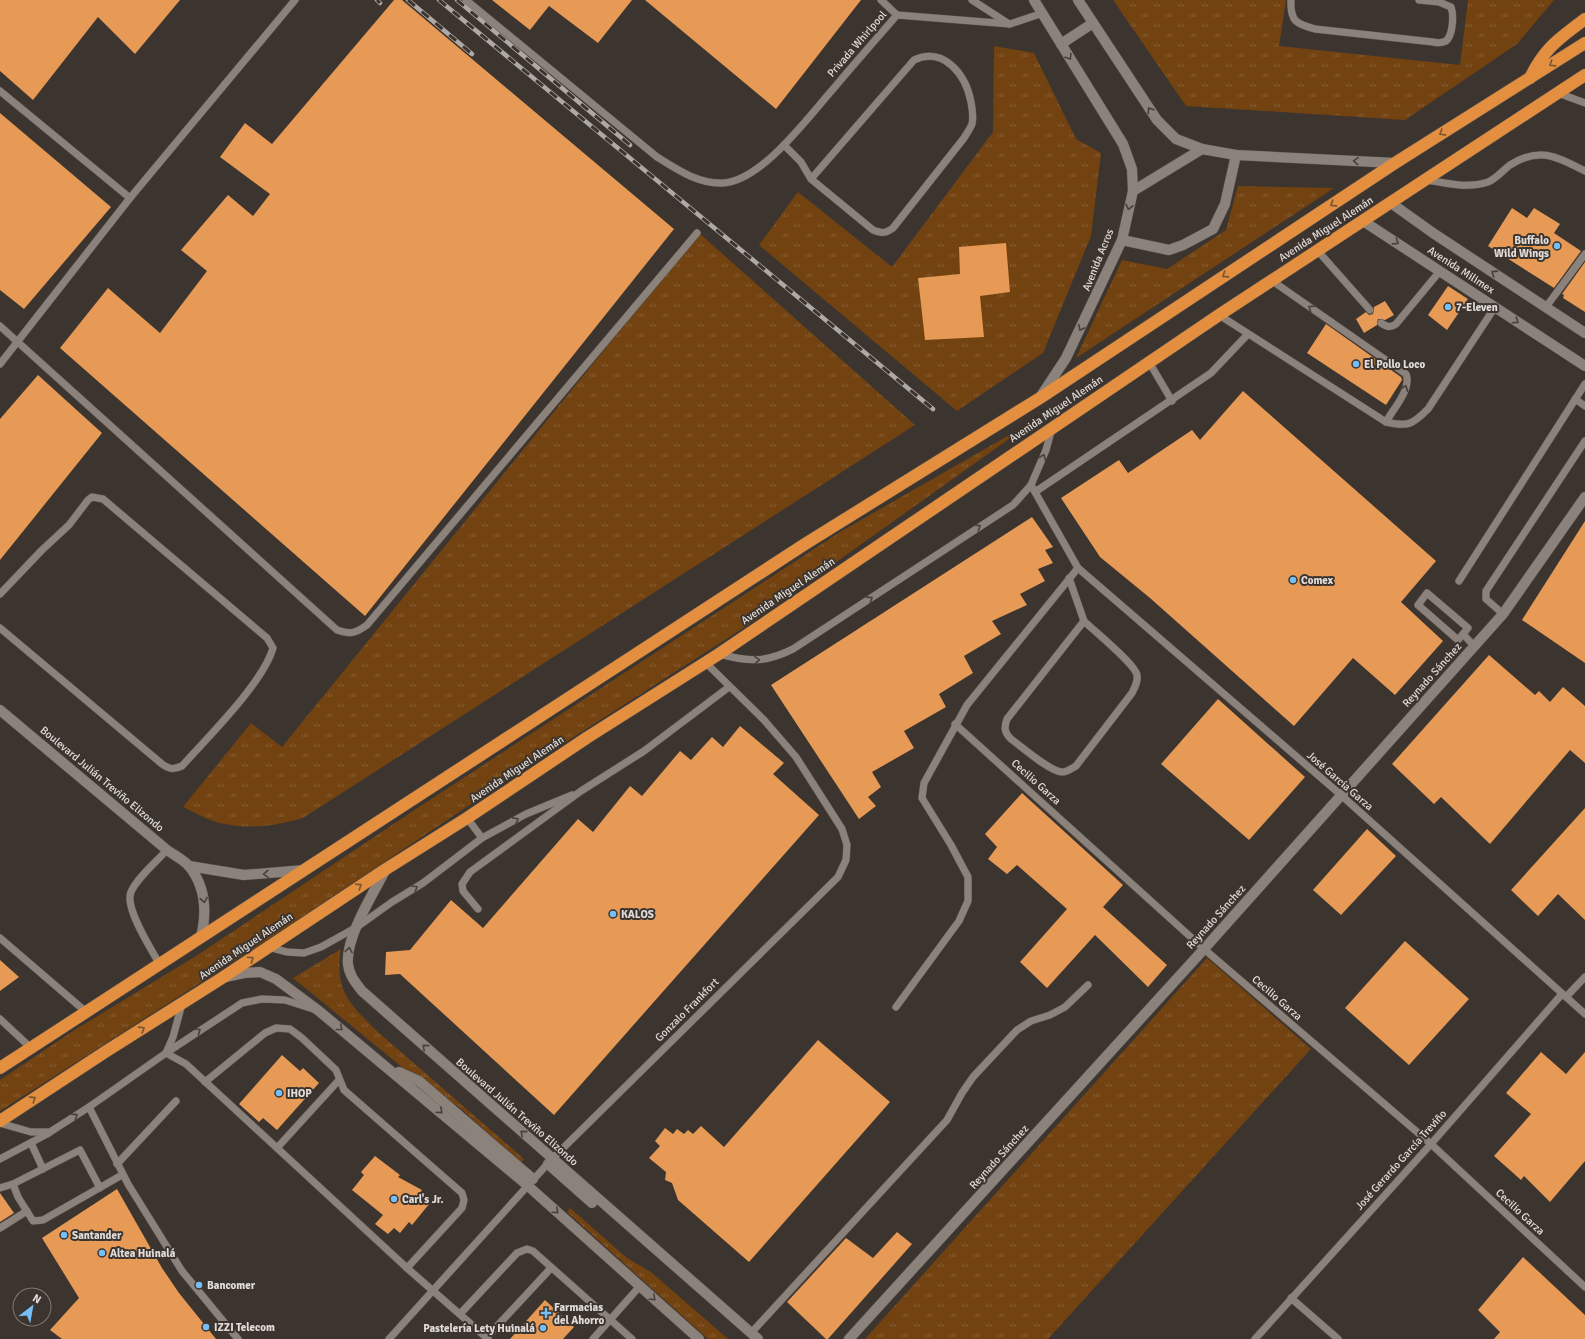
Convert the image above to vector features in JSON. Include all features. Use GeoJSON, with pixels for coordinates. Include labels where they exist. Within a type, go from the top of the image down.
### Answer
{"type":"FeatureCollection","features":[{"type":"Feature","properties":{"kind":"highway"},"geometry":{"type":"LineString","coordinates":[[1530,78],[1545,52],[1553,43],[1585,19]]}},
{"type":"Feature","properties":{"kind":"highway","name":"Avenida Miguel Alemán"},"geometry":{"type":"LineString","coordinates":[[0,1068],[158,963],[305,870],[805,544],[1040,398],[1395,163],[1585,43]]}},
{"type":"Feature","properties":{"kind":"highway","name":"Avenida Miguel Alemán"},"geometry":{"type":"LineString","coordinates":[[0,1122],[105,1052],[222,978],[386,869],[467,818],[588,737],[719,654],[1271,280],[1427,180],[1585,75]]}},
{"type":"Feature","properties":{"kind":"street","name":"Avenida Acros"},"geometry":{"type":"LineString","coordinates":[[1034,0],[1123,144],[1132,169],[1133,191],[1122,240],[1066,358],[1040,398]]}},
{"type":"Feature","properties":{"kind":"street"},"geometry":{"type":"LineString","coordinates":[[1078,0],[1157,120],[1176,138],[1202,149],[1236,155],[1395,163]]}},
{"type":"Feature","properties":{"kind":"street"},"geometry":{"type":"LineString","coordinates":[[1061,44],[1093,23]]}},
{"type":"Feature","properties":{"kind":"street"},"geometry":{"type":"LineString","coordinates":[[1133,191],[1202,149]]}},
{"type":"Feature","properties":{"kind":"street"},"geometry":{"type":"LineString","coordinates":[[1122,240],[1169,250],[1183,245],[1213,229],[1225,204],[1236,155]]}},
{"type":"Feature","properties":{"kind":"street","name":"Avenida Milimex"},"geometry":{"type":"LineString","coordinates":[[1391,203],[1433,233],[1585,333]]}},
{"type":"Feature","properties":{"kind":"street","name":"Avenida Milimex"},"geometry":{"type":"LineString","coordinates":[[1363,221],[1585,366]]}},
{"type":"Feature","properties":{"kind":"street","name":"Reynado Sánchez"},"geometry":{"type":"LineString","coordinates":[[849,1339],[1204,949],[1503,614],[1585,497]]}},
{"type":"Feature","properties":{"kind":"street","name":"Boulevard Julián Treviño Elizondo"},"geometry":{"type":"LineString","coordinates":[[0,710],[167,850],[189,866],[204,896],[206,908],[201,937]]}},
{"type":"Feature","properties":{"kind":"street","name":"Boulevard Julián Treviño Elizondo"},"geometry":{"type":"LineString","coordinates":[[189,866],[244,874],[305,870]]}},
{"type":"Feature","properties":{"kind":"street","name":"Boulevard Julián Treviño Elizondo"},"geometry":{"type":"LineString","coordinates":[[386,869],[350,943],[348,964],[352,977],[362,991],[550,1161],[754,1336]]}},
{"type":"Feature","properties":{"kind":"street"},"geometry":{"type":"LineString","coordinates":[[222,978],[244,973],[260,972],[276,978],[530,1182],[640,1286],[699,1339]]}},
{"type":"Feature","properties":{"kind":"lane"},"geometry":{"type":"LineString","coordinates":[[0,364],[130,198],[296,0]]}},
{"type":"Feature","properties":{"kind":"lane","name":"Privada Whirlpool"},"geometry":{"type":"LineString","coordinates":[[466,0],[657,157],[688,176],[707,182],[725,183],[742,177],[759,167],[784,145],[897,15],[1010,24],[1042,13]]}},
{"type":"Feature","properties":{"kind":"lane"},"geometry":{"type":"LineString","coordinates":[[882,0],[897,15]]}},
{"type":"Feature","properties":{"kind":"lane"},"geometry":{"type":"LineString","coordinates":[[972,0],[1010,24]]}},
{"type":"Feature","properties":{"kind":"lane"},"geometry":{"type":"LineString","coordinates":[[1291,0],[1290,10],[1293,19],[1301,25],[1315,29],[1441,43],[1450,35],[1453,12],[1451,7],[1439,2],[1419,0]]}},
{"type":"Feature","properties":{"kind":"lane"},"geometry":{"type":"LineString","coordinates":[[784,145],[801,162],[811,179],[873,230],[880,233],[887,233],[893,228],[964,138],[972,124],[969,93],[965,81],[959,72],[949,64],[933,55],[922,56],[914,60],[811,179]]}},
{"type":"Feature","properties":{"kind":"lane"},"geometry":{"type":"LineString","coordinates":[[0,91],[130,198]]}},
{"type":"Feature","properties":{"kind":"lane"},"geometry":{"type":"LineString","coordinates":[[1558,93],[1585,103]]}},
{"type":"Feature","properties":{"kind":"lane"},"geometry":{"type":"LineString","coordinates":[[1427,180],[1456,185],[1474,185],[1489,181],[1512,164],[1529,157],[1545,154],[1561,159],[1585,171]]}},
{"type":"Feature","properties":{"kind":"lane"},"geometry":{"type":"LineString","coordinates":[[0,326],[337,630],[346,634],[357,632],[367,625],[696,233]]}},
{"type":"Feature","properties":{"kind":"lane"},"geometry":{"type":"LineString","coordinates":[[1316,250],[1370,310]]}},
{"type":"Feature","properties":{"kind":"lane"},"geometry":{"type":"LineString","coordinates":[[1546,307],[1585,254]]}},
{"type":"Feature","properties":{"kind":"lane"},"geometry":{"type":"LineString","coordinates":[[1381,323],[1391,327],[1396,324],[1440,271]]}},
{"type":"Feature","properties":{"kind":"lane"},"geometry":{"type":"LineString","coordinates":[[1271,280],[1406,374],[1408,379],[1405,390],[1386,422]]}},
{"type":"Feature","properties":{"kind":"lane"},"geometry":{"type":"LineString","coordinates":[[1219,315],[1386,422],[1403,426],[1416,422],[1428,409],[1495,307]]}},
{"type":"Feature","properties":{"kind":"lane"},"geometry":{"type":"LineString","coordinates":[[719,654],[755,662],[777,657],[793,649],[1013,505],[1033,488],[1172,401],[1211,373],[1248,334]]}},
{"type":"Feature","properties":{"kind":"lane"},"geometry":{"type":"LineString","coordinates":[[1149,362],[1172,401]]}},
{"type":"Feature","properties":{"kind":"lane"},"geometry":{"type":"LineString","coordinates":[[1459,581],[1585,384]]}},
{"type":"Feature","properties":{"kind":"lane"},"geometry":{"type":"LineString","coordinates":[[1575,399],[1585,406]]}},
{"type":"Feature","properties":{"kind":"lane"},"geometry":{"type":"LineString","coordinates":[[1033,488],[1053,427]]}},
{"type":"Feature","properties":{"kind":"lane"},"geometry":{"type":"LineString","coordinates":[[1503,614],[1486,599],[1486,591],[1585,441]]}},
{"type":"Feature","properties":{"kind":"lane","name":"José García Garza"},"geometry":{"type":"LineString","coordinates":[[1033,488],[1078,568],[1341,795],[1585,1014]]}},
{"type":"Feature","properties":{"kind":"lane"},"geometry":{"type":"LineString","coordinates":[[0,594],[42,550],[69,525],[88,500],[92,497],[97,497],[103,499],[267,638],[273,648],[260,672],[232,710],[182,766],[175,769],[168,768],[162,764],[0,628]]}},
{"type":"Feature","properties":{"kind":"lane"},"geometry":{"type":"LineString","coordinates":[[896,1007],[959,921],[968,901],[968,877],[951,845],[922,798],[924,783],[955,724],[968,705],[1078,568]]}},
{"type":"Feature","properties":{"kind":"lane"},"geometry":{"type":"LineString","coordinates":[[1069,578],[1084,621],[1130,664],[1137,674],[1137,684],[1132,693],[1076,766],[1068,771],[1060,772],[1052,769],[1011,739],[1006,733],[1004,726],[1007,719],[1084,621]]}},
{"type":"Feature","properties":{"kind":"lane"},"geometry":{"type":"LineString","coordinates":[[1427,593],[1468,628],[1463,634],[1458,640],[1418,605],[1427,593]]}},
{"type":"Feature","properties":{"kind":"lane"},"geometry":{"type":"LineString","coordinates":[[1463,634],[1474,646]]}},
{"type":"Feature","properties":{"kind":"lane"},"geometry":{"type":"LineString","coordinates":[[478,909],[463,891],[462,884],[464,878],[470,872],[581,791],[644,752],[729,687],[706,662]]}},
{"type":"Feature","properties":{"kind":"lane","name":"Gonzalo Frankfort"},"geometry":{"type":"LineString","coordinates":[[389,1339],[550,1161],[838,877],[846,860],[847,845],[842,829],[796,757],[764,720],[729,687]]}},
{"type":"Feature","properties":{"kind":"lane","name":"Cecilio Garza"},"geometry":{"type":"LineString","coordinates":[[955,724],[1204,949],[1431,1144],[1585,1287]]}},
{"type":"Feature","properties":{"kind":"lane"},"geometry":{"type":"LineString","coordinates":[[268,947],[287,952],[304,953],[321,947],[357,927],[423,883],[482,838],[526,814],[581,791]]}},
{"type":"Feature","properties":{"kind":"lane"},"geometry":{"type":"LineString","coordinates":[[467,818],[482,838]]}},
{"type":"Feature","properties":{"kind":"lane"},"geometry":{"type":"LineString","coordinates":[[158,963],[133,914],[129,902],[130,893],[138,882],[167,850]]}},
{"type":"Feature","properties":{"kind":"lane"},"geometry":{"type":"LineString","coordinates":[[0,938],[85,1011]]}},
{"type":"Feature","properties":{"kind":"lane","name":"José Gerardo García Treviño"},"geometry":{"type":"LineString","coordinates":[[1255,1339],[1564,995],[1585,977]]}},
{"type":"Feature","properties":{"kind":"lane"},"geometry":{"type":"LineString","coordinates":[[754,1336],[938,1132],[951,1115],[962,1093],[973,1077],[1017,1030],[1031,1021],[1065,1007],[1088,986]]}},
{"type":"Feature","properties":{"kind":"lane"},"geometry":{"type":"LineString","coordinates":[[0,1159],[50,1132],[89,1107],[166,1053],[242,1003],[262,999],[285,1000],[319,1011]]}},
{"type":"Feature","properties":{"kind":"lane"},"geometry":{"type":"LineString","coordinates":[[166,1053],[173,1037],[182,1004]]}},
{"type":"Feature","properties":{"kind":"lane"},"geometry":{"type":"LineString","coordinates":[[0,1019],[31,1048]]}},
{"type":"Feature","properties":{"kind":"lane"},"geometry":{"type":"LineString","coordinates":[[205,1082],[265,1033],[276,1028],[290,1029],[302,1038],[336,1070],[344,1090],[352,1098],[462,1192],[464,1200],[462,1208],[407,1268]]}},
{"type":"Feature","properties":{"kind":"lane"},"geometry":{"type":"LineString","coordinates":[[166,1053],[186,1064],[407,1268],[487,1338],[551,1268]]}},
{"type":"Feature","properties":{"kind":"lane"},"geometry":{"type":"LineString","coordinates":[[277,1148],[339,1080]]}},
{"type":"Feature","properties":{"kind":"lane"},"geometry":{"type":"LineString","coordinates":[[117,1164],[176,1101]]}},
{"type":"Feature","properties":{"kind":"lane"},"geometry":{"type":"LineString","coordinates":[[89,1107],[122,1175],[182,1272],[238,1339]]}},
{"type":"Feature","properties":{"kind":"lane"},"geometry":{"type":"LineString","coordinates":[[0,1122],[31,1132],[50,1132]]}},
{"type":"Feature","properties":{"kind":"lane"},"geometry":{"type":"LineString","coordinates":[[31,1143],[43,1169]]}},
{"type":"Feature","properties":{"kind":"lane"},"geometry":{"type":"LineString","coordinates":[[0,1188],[13,1184],[80,1150],[100,1188]]}},
{"type":"Feature","properties":{"kind":"lane"},"geometry":{"type":"LineString","coordinates":[[13,1184],[33,1220],[43,1220],[122,1175]]}},
{"type":"Feature","properties":{"kind":"lane"},"geometry":{"type":"LineString","coordinates":[[0,1228],[27,1211]]}},
{"type":"Feature","properties":{"kind":"lane"},"geometry":{"type":"LineString","coordinates":[[460,1314],[522,1250],[527,1249],[533,1251],[632,1339]]}},
{"type":"Feature","properties":{"kind":"lane"},"geometry":{"type":"LineString","coordinates":[[593,1339],[640,1286]]}},
{"type":"Feature","properties":{"kind":"lane"},"geometry":{"type":"LineString","coordinates":[[1291,1298],[1338,1339]]}},
{"type":"Feature","properties":{"kind":"green space"},"geometry":{"type":"Polygon","coordinates":[[[1113,0],[1286,0],[1279,46],[1460,65],[1468,0],[1554,0],[1517,44],[1405,120],[1186,106],[1113,0]]]}},
{"type":"Feature","properties":{"kind":"green space"},"geometry":{"type":"Polygon","coordinates":[[[994,46],[1034,53],[1076,139],[1101,153],[1091,236],[1043,353],[957,411],[759,245],[798,192],[892,267],[993,132],[994,46]]]}},
{"type":"Feature","properties":{"kind":"green space"},"geometry":{"type":"Polygon","coordinates":[[[1238,186],[1334,188],[1076,358],[1122,260],[1167,269],[1226,230],[1238,186]]]}},
{"type":"Feature","properties":{"kind":"green space"},"geometry":{"type":"Polygon","coordinates":[[[699,233],[915,425],[303,818],[272,825],[252,827],[215,822],[183,807],[251,723],[282,747],[699,233]]]}},
{"type":"Feature","properties":{"kind":"green space"},"geometry":{"type":"Polygon","coordinates":[[[1037,419],[748,625],[524,769],[264,942],[0,1111],[0,1080],[73,1031],[196,956],[422,805],[840,532],[1037,419]]]}},
{"type":"Feature","properties":{"kind":"green space"},"geometry":{"type":"Polygon","coordinates":[[[341,949],[339,963],[340,976],[346,996],[352,1005],[378,1032],[524,1159],[521,1163],[459,1107],[419,1081],[293,978],[341,949]]]}},
{"type":"Feature","properties":{"kind":"green space"},"geometry":{"type":"Polygon","coordinates":[[[1207,958],[1311,1049],[1048,1339],[865,1339],[1207,958]]]}},
{"type":"Feature","properties":{"kind":"green space"},"geometry":{"type":"Polygon","coordinates":[[[570,1208],[627,1258],[651,1272],[728,1339],[708,1339],[567,1212],[570,1208]]]}},
{"type":"Feature","properties":{"kind":"building"},"geometry":{"type":"Polygon","coordinates":[[[0,0],[180,0],[135,54],[98,17],[33,100],[0,71],[0,0]]]}},
{"type":"Feature","properties":{"kind":"building"},"geometry":{"type":"Polygon","coordinates":[[[394,0],[402,0],[674,229],[365,616],[60,348],[108,288],[160,333],[207,271],[181,250],[228,195],[253,216],[270,194],[220,157],[245,123],[272,144],[394,0]]]}},
{"type":"Feature","properties":{"kind":"building"},"geometry":{"type":"Polygon","coordinates":[[[492,0],[632,0],[598,43],[549,6],[530,30],[492,0]]]}},
{"type":"Feature","properties":{"kind":"building"},"geometry":{"type":"Polygon","coordinates":[[[645,0],[861,0],[776,109],[645,0]]]}},
{"type":"Feature","properties":{"kind":"building"},"geometry":{"type":"Polygon","coordinates":[[[0,113],[111,207],[24,309],[0,290],[0,113]]]}},
{"type":"Feature","properties":{"kind":"building"},"geometry":{"type":"Polygon","coordinates":[[[1512,208],[1527,218],[1534,208],[1560,224],[1554,233],[1581,251],[1554,288],[1488,246],[1512,208]]]}},
{"type":"Feature","properties":{"kind":"building"},"geometry":{"type":"Polygon","coordinates":[[[1006,243],[1010,292],[980,296],[984,337],[925,340],[918,278],[960,274],[959,247],[1006,243]]]}},
{"type":"Feature","properties":{"kind":"building"},"geometry":{"type":"Polygon","coordinates":[[[1585,262],[1585,312],[1563,298],[1564,295],[1562,294],[1585,262]]]}},
{"type":"Feature","properties":{"kind":"building","name":"7-Eleven"},"geometry":{"type":"Polygon","coordinates":[[[1448,286],[1468,299],[1447,330],[1428,315],[1448,286]]]}},
{"type":"Feature","properties":{"kind":"building"},"geometry":{"type":"Polygon","coordinates":[[[1385,301],[1394,315],[1385,320],[1378,319],[1377,325],[1364,333],[1356,319],[1366,312],[1369,315],[1373,314],[1374,307],[1385,301]]]}},
{"type":"Feature","properties":{"kind":"building","name":"El Pollo Loco"},"geometry":{"type":"Polygon","coordinates":[[[1326,324],[1401,377],[1402,380],[1386,405],[1307,353],[1326,324]]]}},
{"type":"Feature","properties":{"kind":"building"},"geometry":{"type":"Polygon","coordinates":[[[38,375],[102,433],[0,560],[0,419],[38,375]]]}},
{"type":"Feature","properties":{"kind":"building","name":"Comex"},"geometry":{"type":"Polygon","coordinates":[[[1243,391],[1436,561],[1401,602],[1443,641],[1395,695],[1353,658],[1294,726],[1150,598],[1100,557],[1061,498],[1119,460],[1128,473],[1192,430],[1200,440],[1243,391]]]}},
{"type":"Feature","properties":{"kind":"building"},"geometry":{"type":"Polygon","coordinates":[[[1032,517],[1053,547],[1045,550],[1053,563],[1038,569],[1045,581],[1020,594],[1027,605],[992,621],[1001,634],[964,656],[973,673],[939,694],[946,707],[904,731],[914,748],[872,772],[881,787],[868,797],[876,806],[859,819],[771,685],[1032,517]]]}},
{"type":"Feature","properties":{"kind":"building"},"geometry":{"type":"Polygon","coordinates":[[[1585,521],[1585,663],[1522,620],[1585,521]]]}},
{"type":"Feature","properties":{"kind":"building"},"geometry":{"type":"Polygon","coordinates":[[[1489,655],[1535,695],[1539,691],[1550,702],[1563,687],[1585,706],[1585,763],[1570,750],[1490,844],[1441,797],[1434,804],[1392,764],[1489,655]]]}},
{"type":"Feature","properties":{"kind":"building"},"geometry":{"type":"Polygon","coordinates":[[[1218,699],[1305,777],[1249,840],[1161,764],[1218,699]]]}},
{"type":"Feature","properties":{"kind":"building","name":"KALOS"},"geometry":{"type":"Polygon","coordinates":[[[740,726],[784,763],[773,774],[819,815],[554,1115],[400,974],[385,975],[386,952],[410,950],[451,900],[483,928],[578,819],[593,832],[630,786],[642,796],[680,751],[691,760],[712,737],[723,747],[740,726]]]}},
{"type":"Feature","properties":{"kind":"building"},"geometry":{"type":"Polygon","coordinates":[[[1022,793],[1123,885],[1103,907],[1167,965],[1148,987],[1095,935],[1047,988],[1020,962],[1067,909],[1017,865],[1007,874],[988,859],[997,847],[985,834],[1022,793]]]}},
{"type":"Feature","properties":{"kind":"building"},"geometry":{"type":"Polygon","coordinates":[[[1585,808],[1585,920],[1558,894],[1538,916],[1511,890],[1585,808]]]}},
{"type":"Feature","properties":{"kind":"building"},"geometry":{"type":"Polygon","coordinates":[[[1367,829],[1396,856],[1341,915],[1313,890],[1367,829]]]}},
{"type":"Feature","properties":{"kind":"building"},"geometry":{"type":"Polygon","coordinates":[[[1405,941],[1469,999],[1409,1065],[1345,1008],[1405,941]]]}},
{"type":"Feature","properties":{"kind":"building"},"geometry":{"type":"Polygon","coordinates":[[[0,960],[19,977],[0,991],[0,960]]]}},
{"type":"Feature","properties":{"kind":"building"},"geometry":{"type":"Polygon","coordinates":[[[818,1040],[890,1102],[749,1262],[678,1200],[672,1183],[665,1180],[666,1172],[649,1158],[660,1146],[655,1141],[665,1128],[673,1134],[677,1129],[684,1134],[688,1130],[693,1134],[701,1126],[724,1147],[818,1040]]]}},
{"type":"Feature","properties":{"kind":"building"},"geometry":{"type":"Polygon","coordinates":[[[1541,1052],[1566,1074],[1585,1052],[1585,1161],[1550,1202],[1524,1176],[1521,1180],[1494,1156],[1531,1114],[1506,1093],[1541,1052]]]}},
{"type":"Feature","properties":{"kind":"building","name":"IHOP"},"geometry":{"type":"Polygon","coordinates":[[[282,1055],[300,1071],[303,1068],[319,1083],[277,1130],[263,1118],[259,1122],[239,1104],[282,1055]]]}},
{"type":"Feature","properties":{"kind":"building","name":"Carl's Jr."},"geometry":{"type":"Polygon","coordinates":[[[375,1156],[400,1175],[398,1177],[422,1190],[419,1194],[430,1203],[412,1225],[409,1222],[400,1233],[394,1228],[388,1234],[375,1224],[383,1215],[352,1190],[364,1175],[361,1172],[375,1156]]]}},
{"type":"Feature","properties":{"kind":"building","name":"Altea Huinalá"},"geometry":{"type":"Polygon","coordinates":[[[117,1189],[162,1268],[179,1293],[216,1339],[62,1339],[50,1330],[79,1298],[42,1238],[117,1189]]]}},
{"type":"Feature","properties":{"kind":"building"},"geometry":{"type":"Polygon","coordinates":[[[0,1193],[14,1213],[0,1222],[0,1193]]]}},
{"type":"Feature","properties":{"kind":"building"},"geometry":{"type":"Polygon","coordinates":[[[897,1232],[912,1244],[828,1339],[826,1339],[787,1302],[846,1238],[873,1258],[897,1232]]]}},
{"type":"Feature","properties":{"kind":"building"},"geometry":{"type":"Polygon","coordinates":[[[1523,1257],[1585,1315],[1585,1339],[1494,1339],[1500,1332],[1478,1310],[1523,1257]]]}},
{"type":"Feature","properties":{"kind":"building","name":"Farmacias del Ahorro"},"geometry":{"type":"Polygon","coordinates":[[[545,1300],[574,1327],[563,1339],[510,1339],[545,1300]]]}},
{"type":"Feature","properties":{"kind":"railway"},"geometry":{"type":"LineString","coordinates":[[377,0],[380,3]]}},
{"type":"Feature","properties":{"kind":"railway"},"geometry":{"type":"LineString","coordinates":[[408,0],[472,54]]}},
{"type":"Feature","properties":{"kind":"railway"},"geometry":{"type":"LineString","coordinates":[[439,0],[933,409]]}},
{"type":"Feature","properties":{"kind":"railway"},"geometry":{"type":"LineString","coordinates":[[457,0],[630,145]]}},
{"type":"Feature","properties":{"kind":"place","name":"Buffalo Wild Wings"},"geometry":{"type":"Point","coordinates":[1557,246]}},
{"type":"Feature","properties":{"kind":"place","name":"7-Eleven"},"geometry":{"type":"Point","coordinates":[1448,307]}},
{"type":"Feature","properties":{"kind":"place","name":"El Pollo Loco"},"geometry":{"type":"Point","coordinates":[1356,364]}},
{"type":"Feature","properties":{"kind":"place","name":"Comex"},"geometry":{"type":"Point","coordinates":[1293,580]}},
{"type":"Feature","properties":{"kind":"place","name":"KALOS"},"geometry":{"type":"Point","coordinates":[613,914]}},
{"type":"Feature","properties":{"kind":"place","name":"IHOP"},"geometry":{"type":"Point","coordinates":[279,1093]}},
{"type":"Feature","properties":{"kind":"place","name":"Carl's Jr."},"geometry":{"type":"Point","coordinates":[394,1199]}},
{"type":"Feature","properties":{"kind":"place","name":"Santander"},"geometry":{"type":"Point","coordinates":[64,1235]}},
{"type":"Feature","properties":{"kind":"place","name":"Altea Huinalá"},"geometry":{"type":"Point","coordinates":[102,1253]}},
{"type":"Feature","properties":{"kind":"place","name":"Bancomer"},"geometry":{"type":"Point","coordinates":[199,1285]}},
{"type":"Feature","properties":{"kind":"place","name":"Farmacias del Ahorro"},"geometry":{"type":"Point","coordinates":[546,1313]}},
{"type":"Feature","properties":{"kind":"place","name":"IZZI Telecom"},"geometry":{"type":"Point","coordinates":[206,1327]}},
{"type":"Feature","properties":{"kind":"place","name":"Pastelería Lety Huinalá"},"geometry":{"type":"Point","coordinates":[543,1328]}}]}
